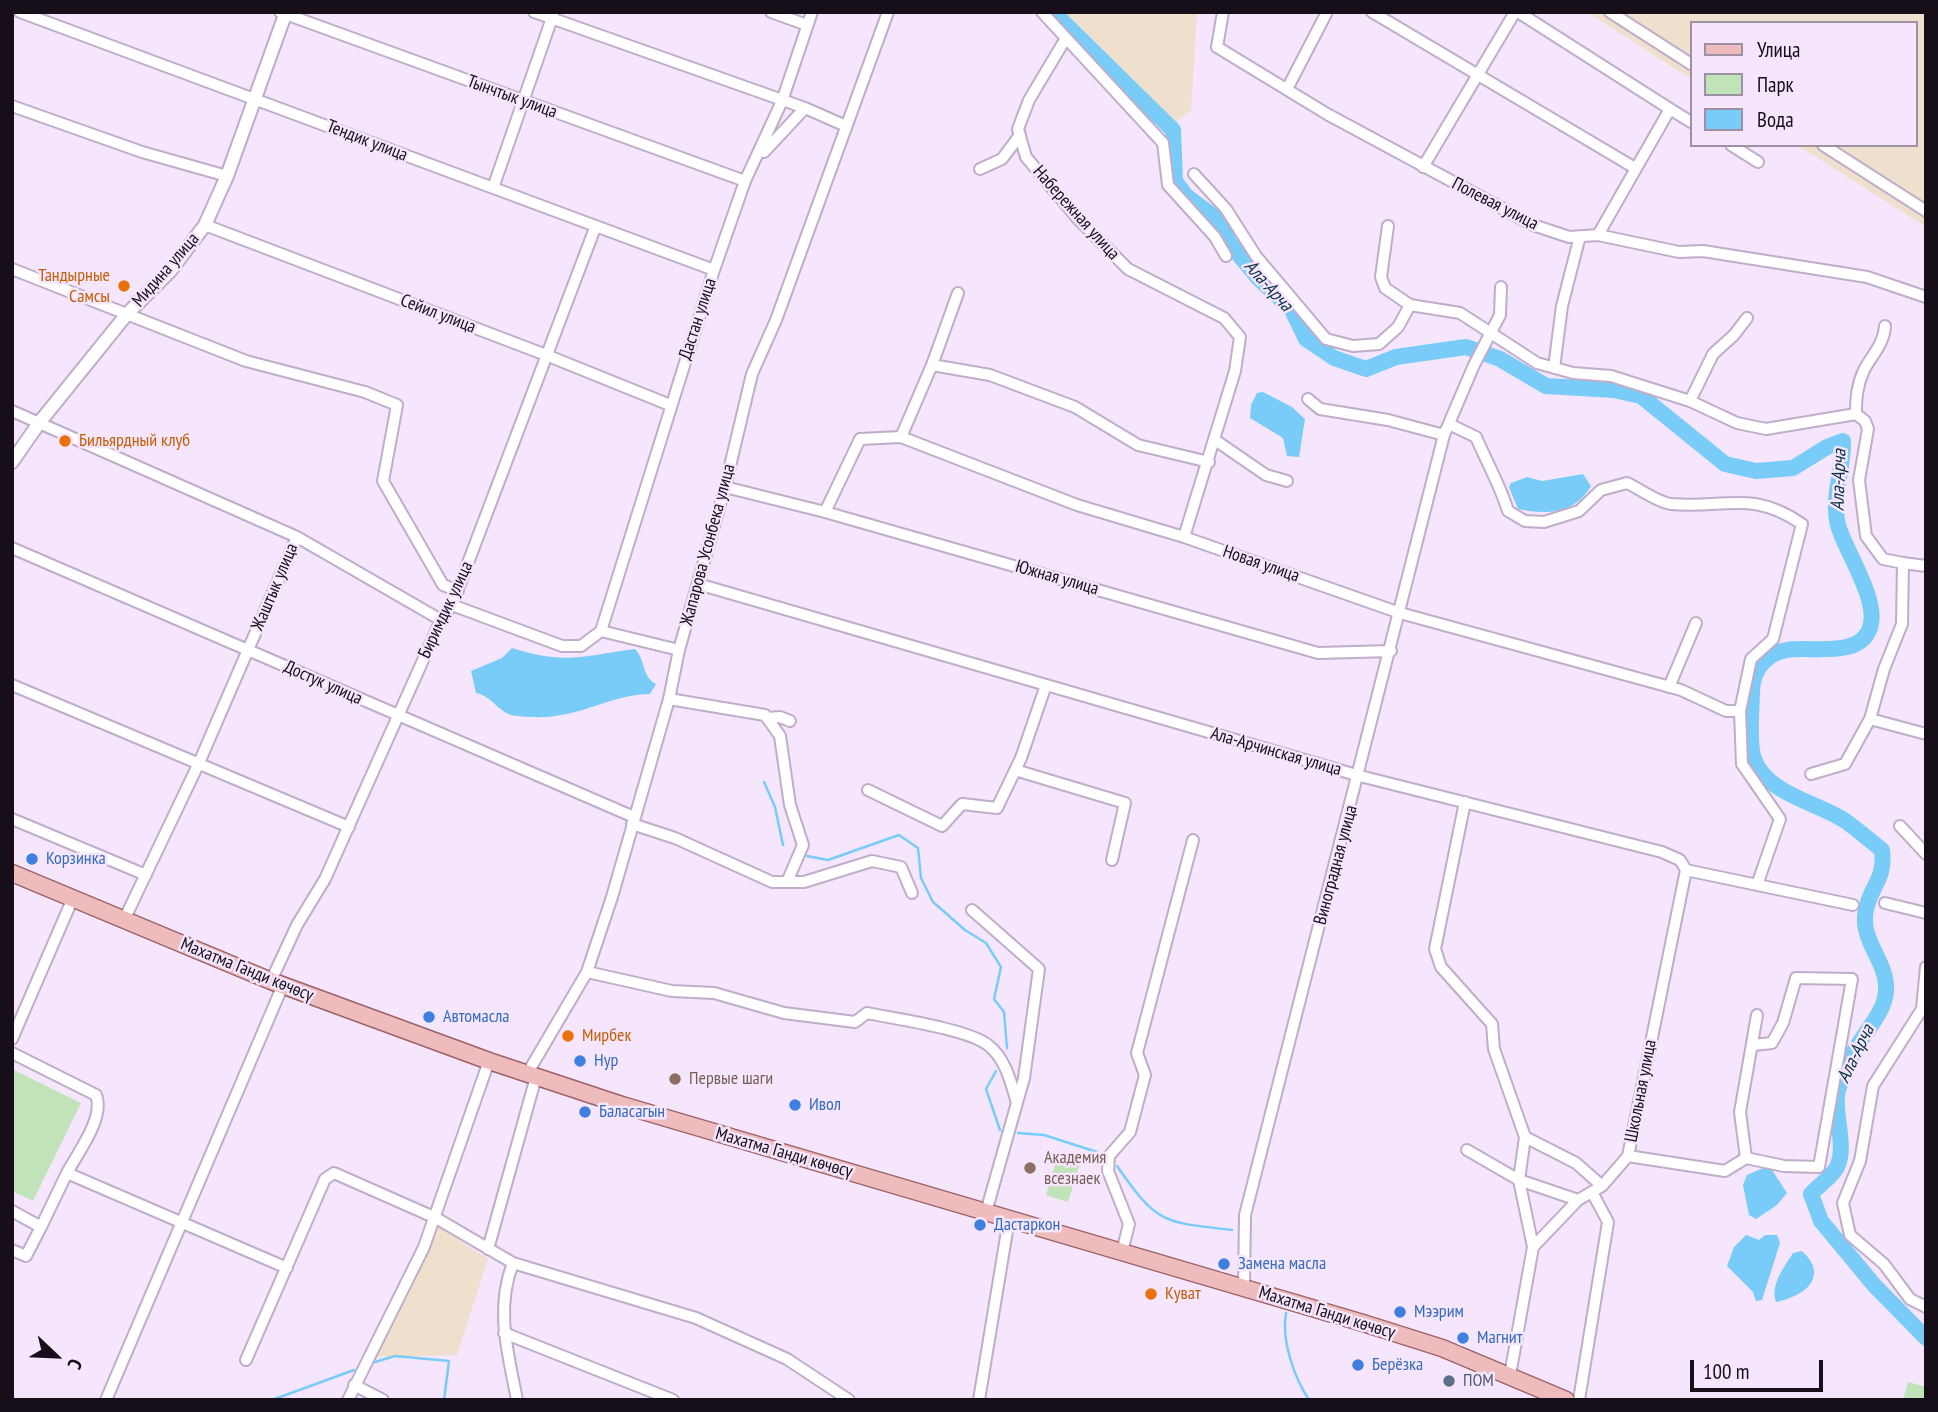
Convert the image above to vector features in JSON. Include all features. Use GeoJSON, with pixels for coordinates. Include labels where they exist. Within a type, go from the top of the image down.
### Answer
{"type":"FeatureCollection","features":[{"type":"Feature","properties":{"kind":"main road","name":"Махатма Ганди көчөсү"},"geometry":{"type":"LineString","coordinates":[[12,873],[276,983],[489,1061],[622,1105],[1429,1344],[1566,1400]]}},
{"type":"Feature","properties":{"kind":"street","name":"Тендик улица"},"geometry":{"type":"LineString","coordinates":[[20,12],[714,270]]}},
{"type":"Feature","properties":{"kind":"street"},"geometry":{"type":"LineString","coordinates":[[534,12],[553,15],[805,108],[846,126]]}},
{"type":"Feature","properties":{"kind":"street"},"geometry":{"type":"LineString","coordinates":[[771,12],[807,25]]}},
{"type":"Feature","properties":{"kind":"street","name":"Дастан улица"},"geometry":{"type":"LineString","coordinates":[[601,631],[714,270],[745,181],[782,101],[811,12]]}},
{"type":"Feature","properties":{"kind":"street","name":"Жапарова Усонбека улица"},"geometry":{"type":"LineString","coordinates":[[488,1249],[532,1075],[587,972],[633,820],[669,699],[679,650],[725,487],[752,374],[776,320],[888,12]]}},
{"type":"Feature","properties":{"kind":"street"},"geometry":{"type":"LineString","coordinates":[[1042,12],[1163,143],[1168,185],[1215,237],[1226,256]]}},
{"type":"Feature","properties":{"kind":"street","name":"Полевая улица"},"geometry":{"type":"LineString","coordinates":[[1223,12],[1217,47],[1423,167],[1533,225],[1569,237],[1598,234],[1679,252],[1703,251],[1867,277],[1926,298]]}},
{"type":"Feature","properties":{"kind":"street"},"geometry":{"type":"LineString","coordinates":[[1287,89],[1327,12]]}},
{"type":"Feature","properties":{"kind":"street"},"geometry":{"type":"LineString","coordinates":[[1373,12],[1635,168]]}},
{"type":"Feature","properties":{"kind":"street"},"geometry":{"type":"LineString","coordinates":[[1423,167],[1516,12],[1689,121]]}},
{"type":"Feature","properties":{"kind":"street"},"geometry":{"type":"LineString","coordinates":[[1610,12],[1689,63]]}},
{"type":"Feature","properties":{"kind":"street","name":"Мидина улица"},"geometry":{"type":"LineString","coordinates":[[12,462],[39,423],[127,314],[171,270],[205,225],[227,177],[284,13]]}},
{"type":"Feature","properties":{"kind":"street","name":"Тынчтык улица"},"geometry":{"type":"LineString","coordinates":[[284,13],[745,181]]}},
{"type":"Feature","properties":{"kind":"street"},"geometry":{"type":"LineString","coordinates":[[493,188],[553,15]]}},
{"type":"Feature","properties":{"kind":"street"},"geometry":{"type":"LineString","coordinates":[[980,169],[1002,159],[1020,135],[1018,129],[1029,100],[1066,38]]}},
{"type":"Feature","properties":{"kind":"street"},"geometry":{"type":"LineString","coordinates":[[12,106],[142,152],[227,177]]}},
{"type":"Feature","properties":{"kind":"street"},"geometry":{"type":"LineString","coordinates":[[753,168],[771,143],[805,108]]}},
{"type":"Feature","properties":{"kind":"street"},"geometry":{"type":"LineString","coordinates":[[1598,234],[1670,109]]}},
{"type":"Feature","properties":{"kind":"street","name":"Набережная улица"},"geometry":{"type":"LineString","coordinates":[[1020,135],[1026,157],[1078,219],[1128,269],[1224,318],[1240,337],[1235,371],[1184,537]]}},
{"type":"Feature","properties":{"kind":"street"},"geometry":{"type":"LineString","coordinates":[[1734,147],[1758,162]]}},
{"type":"Feature","properties":{"kind":"street"},"geometry":{"type":"LineString","coordinates":[[1826,147],[1926,211]]}},
{"type":"Feature","properties":{"kind":"street"},"geometry":{"type":"LineString","coordinates":[[1194,174],[1226,209],[1256,256],[1326,339],[1353,346],[1379,344],[1398,327],[1410,305]]}},
{"type":"Feature","properties":{"kind":"street","name":"Сейил улица"},"geometry":{"type":"LineString","coordinates":[[205,225],[670,405]]}},
{"type":"Feature","properties":{"kind":"street"},"geometry":{"type":"LineString","coordinates":[[1388,226],[1381,276],[1385,288],[1410,305],[1460,313],[1537,363],[1573,373],[1611,376],[1690,401],[1737,423],[1766,429],[1856,414],[1866,421],[1868,429],[1859,480],[1866,536],[1883,559],[1926,566]]}},
{"type":"Feature","properties":{"kind":"street","name":"Биримдик улица"},"geometry":{"type":"LineString","coordinates":[[107,1400],[182,1223],[276,983],[441,620],[458,592],[596,228]]}},
{"type":"Feature","properties":{"kind":"street"},"geometry":{"type":"LineString","coordinates":[[1554,368],[1562,306],[1580,236]]}},
{"type":"Feature","properties":{"kind":"street"},"geometry":{"type":"LineString","coordinates":[[12,269],[246,361],[365,392],[397,405],[383,481],[443,585],[458,592]]}},
{"type":"Feature","properties":{"kind":"street","name":"Виноградная улица"},"geometry":{"type":"LineString","coordinates":[[1244,1288],[1245,1215],[1447,430],[1483,344],[1500,315],[1501,288]]}},
{"type":"Feature","properties":{"kind":"street"},"geometry":{"type":"LineString","coordinates":[[901,437],[932,365],[958,293]]}},
{"type":"Feature","properties":{"kind":"street"},"geometry":{"type":"LineString","coordinates":[[1690,401],[1713,354],[1734,335],[1747,318]]}},
{"type":"Feature","properties":{"kind":"street"},"geometry":{"type":"LineString","coordinates":[[1856,414],[1857,390],[1864,371],[1884,337],[1885,326]]}},
{"type":"Feature","properties":{"kind":"street"},"geometry":{"type":"LineString","coordinates":[[932,365],[990,375],[1075,407],[1138,444],[1209,462]]}},
{"type":"Feature","properties":{"kind":"street"},"geometry":{"type":"LineString","coordinates":[[1308,399],[1320,408],[1476,437],[1491,473],[1500,485],[1508,512],[1525,521],[1544,522],[1579,512],[1601,490],[1627,483],[1669,504],[1744,500],[1783,512],[1802,524],[1773,639],[1751,659],[1740,711],[1742,764],[1780,819],[1757,885]]}},
{"type":"Feature","properties":{"kind":"street","name":"Жаштык улица"},"geometry":{"type":"LineString","coordinates":[[12,411],[297,537],[198,765],[124,919]]}},
{"type":"Feature","properties":{"kind":"street","name":"Новая улица"},"geometry":{"type":"LineString","coordinates":[[825,512],[860,439],[901,437],[1077,505],[1184,537],[1400,613],[1669,687],[1726,712],[1740,711]]}},
{"type":"Feature","properties":{"kind":"street"},"geometry":{"type":"LineString","coordinates":[[1215,440],[1266,475],[1287,481]]}},
{"type":"Feature","properties":{"kind":"street","name":"Южная улица"},"geometry":{"type":"LineString","coordinates":[[725,487],[825,512],[1318,653],[1391,651]]}},
{"type":"Feature","properties":{"kind":"street"},"geometry":{"type":"LineString","coordinates":[[297,537],[441,620]]}},
{"type":"Feature","properties":{"kind":"street","name":"Достук улица"},"geometry":{"type":"LineString","coordinates":[[12,548],[248,649],[772,883],[787,882]]}},
{"type":"Feature","properties":{"kind":"street"},"geometry":{"type":"LineString","coordinates":[[1811,774],[1845,764],[1870,719],[1884,669],[1902,624],[1903,564]]}},
{"type":"Feature","properties":{"kind":"street","name":"Ала-Арчинская улица"},"geometry":{"type":"LineString","coordinates":[[698,584],[1360,776],[1662,852],[1680,860],[1686,870],[1853,905]]}},
{"type":"Feature","properties":{"kind":"street"},"geometry":{"type":"LineString","coordinates":[[452,605],[562,646],[581,646],[601,631],[679,650]]}},
{"type":"Feature","properties":{"kind":"street"},"geometry":{"type":"LineString","coordinates":[[1669,687],[1696,622]]}},
{"type":"Feature","properties":{"kind":"street"},"geometry":{"type":"LineString","coordinates":[[867,790],[942,826],[962,804],[997,807],[1015,770],[1046,684]]}},
{"type":"Feature","properties":{"kind":"street"},"geometry":{"type":"LineString","coordinates":[[12,685],[349,827]]}},
{"type":"Feature","properties":{"kind":"street"},"geometry":{"type":"LineString","coordinates":[[669,699],[729,707],[767,718],[790,721]]}},
{"type":"Feature","properties":{"kind":"street"},"geometry":{"type":"LineString","coordinates":[[767,718],[779,736],[790,805],[803,845],[787,882],[804,882],[872,861],[901,867],[912,893]]}},
{"type":"Feature","properties":{"kind":"street"},"geometry":{"type":"LineString","coordinates":[[1870,719],[1926,734]]}},
{"type":"Feature","properties":{"kind":"street"},"geometry":{"type":"LineString","coordinates":[[1015,770],[1125,803],[1112,860]]}},
{"type":"Feature","properties":{"kind":"street"},"geometry":{"type":"LineString","coordinates":[[1465,802],[1435,949],[1441,967],[1492,1024],[1494,1049],[1525,1137],[1520,1180],[1533,1247],[1510,1375]]}},
{"type":"Feature","properties":{"kind":"street"},"geometry":{"type":"LineString","coordinates":[[12,819],[146,875]]}},
{"type":"Feature","properties":{"kind":"street"},"geometry":{"type":"LineString","coordinates":[[1900,826],[1926,854]]}},
{"type":"Feature","properties":{"kind":"street"},"geometry":{"type":"LineString","coordinates":[[1122,1252],[1129,1224],[1108,1171],[1109,1156],[1130,1132],[1145,1075],[1137,1053],[1193,840]]}},
{"type":"Feature","properties":{"kind":"street","name":"Школьная улица"},"geometry":{"type":"LineString","coordinates":[[1533,1247],[1578,1200],[1597,1189],[1628,1156],[1686,870]]}},
{"type":"Feature","properties":{"kind":"street"},"geometry":{"type":"LineString","coordinates":[[12,1040],[73,898]]}},
{"type":"Feature","properties":{"kind":"street"},"geometry":{"type":"LineString","coordinates":[[1885,903],[1926,913]]}},
{"type":"Feature","properties":{"kind":"street"},"geometry":{"type":"LineString","coordinates":[[972,910],[1039,969],[1024,1078],[986,1212]]}},
{"type":"Feature","properties":{"kind":"street"},"geometry":{"type":"LineString","coordinates":[[1926,967],[1922,1009],[1872,1086],[1860,1161],[1843,1203],[1850,1235],[1884,1264],[1910,1298],[1926,1307]]}},
{"type":"Feature","properties":{"kind":"street"},"geometry":{"type":"LineString","coordinates":[[587,972],[672,991],[714,993],[784,1013],[855,1021],[867,1013],[958,1033],[988,1045],[1006,1067],[1017,1103]]}},
{"type":"Feature","properties":{"kind":"street"},"geometry":{"type":"LineString","coordinates":[[1628,1156],[1725,1171],[1745,1158],[1784,1166],[1819,1167],[1852,979],[1796,978],[1783,1023],[1772,1043],[1753,1045]]}},
{"type":"Feature","properties":{"kind":"street"},"geometry":{"type":"LineString","coordinates":[[1745,1158],[1740,1112],[1757,1015]]}},
{"type":"Feature","properties":{"kind":"street"},"geometry":{"type":"LineString","coordinates":[[12,1053],[96,1095],[99,1104],[97,1115],[26,1256],[12,1250]]}},
{"type":"Feature","properties":{"kind":"street"},"geometry":{"type":"LineString","coordinates":[[348,1400],[436,1218],[489,1061]]}},
{"type":"Feature","properties":{"kind":"street"},"geometry":{"type":"LineString","coordinates":[[1525,1137],[1576,1163],[1597,1189],[1608,1222],[1579,1400]]}},
{"type":"Feature","properties":{"kind":"street"},"geometry":{"type":"LineString","coordinates":[[1467,1150],[1520,1180],[1578,1200]]}},
{"type":"Feature","properties":{"kind":"street"},"geometry":{"type":"LineString","coordinates":[[67,1172],[287,1268]]}},
{"type":"Feature","properties":{"kind":"street"},"geometry":{"type":"LineString","coordinates":[[246,1360],[329,1174],[340,1175],[436,1218],[513,1263],[695,1318],[787,1359],[849,1400]]}},
{"type":"Feature","properties":{"kind":"street"},"geometry":{"type":"LineString","coordinates":[[12,1211],[41,1227]]}},
{"type":"Feature","properties":{"kind":"street"},"geometry":{"type":"LineString","coordinates":[[979,1400],[1009,1219]]}},
{"type":"Feature","properties":{"kind":"street"},"geometry":{"type":"LineString","coordinates":[[513,1263],[504,1287],[504,1333],[517,1400]]}},
{"type":"Feature","properties":{"kind":"street"},"geometry":{"type":"LineString","coordinates":[[504,1333],[673,1400]]}},
{"type":"Feature","properties":{"kind":"street"},"geometry":{"type":"LineString","coordinates":[[354,1385],[383,1400]]}},
{"type":"Feature","properties":{"kind":"shaded area"},"geometry":{"type":"Polygon","coordinates":[[[1064,12],[1197,12],[1191,110],[1176,122],[1064,12]]]}},
{"type":"Feature","properties":{"kind":"shaded area"},"geometry":{"type":"Polygon","coordinates":[[[1587,12],[1926,12],[1926,227],[1800,147],[1917,147],[1917,21],[1689,21],[1689,78],[1587,12]]]}},
{"type":"Feature","properties":{"kind":"shaded area"},"geometry":{"type":"Polygon","coordinates":[[[436,1225],[488,1259],[457,1355],[371,1357],[436,1225]]]}},
{"type":"Feature","properties":{"kind":"green space"},"geometry":{"type":"Polygon","coordinates":[[[12,1069],[81,1103],[33,1201],[12,1191],[12,1069]]]}},
{"type":"Feature","properties":{"kind":"green space"},"geometry":{"type":"Polygon","coordinates":[[[1059,1152],[1081,1160],[1068,1202],[1046,1195],[1059,1152]]]}},
{"type":"Feature","properties":{"kind":"green space"},"geometry":{"type":"Polygon","coordinates":[[[1908,1382],[1926,1387],[1926,1400],[1903,1400],[1908,1382]]]}},
{"type":"Feature","properties":{"kind":"water"},"geometry":{"type":"Polygon","coordinates":[[[1263,392],[1292,407],[1305,419],[1299,457],[1287,456],[1283,438],[1250,418],[1251,405],[1257,393],[1263,392]]]}},
{"type":"Feature","properties":{"kind":"water"},"geometry":{"type":"Polygon","coordinates":[[[1583,474],[1591,486],[1584,495],[1569,507],[1550,512],[1518,509],[1509,487],[1511,483],[1527,477],[1542,481],[1583,474]]]}},
{"type":"Feature","properties":{"kind":"water"},"geometry":{"type":"Polygon","coordinates":[[[512,648],[560,658],[635,649],[648,677],[656,684],[650,694],[626,697],[567,714],[550,717],[511,715],[476,693],[471,671],[502,658],[512,648]]]}},
{"type":"Feature","properties":{"kind":"water"},"geometry":{"type":"Polygon","coordinates":[[[1763,1168],[1772,1170],[1787,1193],[1777,1205],[1756,1219],[1749,1215],[1743,1185],[1747,1175],[1763,1168]]]}},
{"type":"Feature","properties":{"kind":"water"},"geometry":{"type":"Polygon","coordinates":[[[1746,1235],[1759,1240],[1765,1235],[1777,1235],[1780,1243],[1762,1300],[1756,1301],[1753,1292],[1727,1266],[1734,1247],[1746,1235]]]}},
{"type":"Feature","properties":{"kind":"water"},"geometry":{"type":"Polygon","coordinates":[[[1802,1251],[1810,1260],[1814,1277],[1804,1290],[1776,1302],[1775,1289],[1779,1276],[1793,1253],[1802,1251]]]}},
{"type":"Feature","properties":{"kind":"waterway","name":"Ала-Арча"},"geometry":{"type":"LineString","coordinates":[[1053,12],[1173,130],[1175,181],[1186,196],[1217,219],[1230,244],[1258,278],[1292,310],[1306,339],[1334,358],[1366,369],[1396,357],[1466,347],[1500,359],[1546,386],[1614,390],[1641,396],[1725,464],[1756,471],[1793,468],[1827,447],[1843,441],[1836,514],[1842,536],[1868,595],[1871,623],[1867,634],[1852,646],[1787,650],[1767,658],[1762,663],[1753,682],[1751,744],[1760,771],[1770,781],[1793,796],[1844,820],[1882,850],[1881,870],[1869,898],[1865,926],[1886,981],[1885,998],[1879,1013],[1853,1053],[1839,1087],[1837,1105],[1841,1148],[1837,1167],[1811,1194],[1821,1221],[1874,1285],[1926,1338]]}},
{"type":"Feature","properties":{"kind":"waterway"},"geometry":{"type":"LineString","coordinates":[[764,782],[775,807],[783,845]]}},
{"type":"Feature","properties":{"kind":"waterway"},"geometry":{"type":"LineString","coordinates":[[807,856],[828,860],[899,835],[918,848],[921,878],[933,902],[965,930],[986,943],[1001,967],[994,999],[1004,1012],[1007,1048]]}},
{"type":"Feature","properties":{"kind":"waterway"},"geometry":{"type":"LineString","coordinates":[[996,1071],[986,1089],[1000,1130]]}},
{"type":"Feature","properties":{"kind":"waterway"},"geometry":{"type":"LineString","coordinates":[[1018,1133],[1044,1135],[1097,1152]]}},
{"type":"Feature","properties":{"kind":"waterway"},"geometry":{"type":"LineString","coordinates":[[1117,1166],[1143,1200],[1164,1217],[1191,1225],[1232,1230]]}},
{"type":"Feature","properties":{"kind":"waterway"},"geometry":{"type":"LineString","coordinates":[[1286,1313],[1285,1335],[1290,1358],[1309,1400]]}},
{"type":"Feature","properties":{"kind":"waterway"},"geometry":{"type":"LineString","coordinates":[[372,1363],[395,1356],[449,1361],[444,1400]]}},
{"type":"Feature","properties":{"kind":"waterway"},"geometry":{"type":"LineString","coordinates":[[272,1400],[354,1370]]}},
{"type":"Feature","properties":{"kind":"place","name":"Тандырные Самсы"},"geometry":{"type":"Point","coordinates":[124,286]}},
{"type":"Feature","properties":{"kind":"place","name":"Бильярдный клуб"},"geometry":{"type":"Point","coordinates":[65,441]}},
{"type":"Feature","properties":{"kind":"place","name":"Корзинка"},"geometry":{"type":"Point","coordinates":[32,859]}},
{"type":"Feature","properties":{"kind":"place","name":"Автомасла"},"geometry":{"type":"Point","coordinates":[429,1017]}},
{"type":"Feature","properties":{"kind":"place","name":"Мирбек"},"geometry":{"type":"Point","coordinates":[568,1036]}},
{"type":"Feature","properties":{"kind":"place","name":"Нур"},"geometry":{"type":"Point","coordinates":[580,1061]}},
{"type":"Feature","properties":{"kind":"place","name":"Первые шаги"},"geometry":{"type":"Point","coordinates":[675,1079]}},
{"type":"Feature","properties":{"kind":"place","name":"Ивол"},"geometry":{"type":"Point","coordinates":[795,1105]}},
{"type":"Feature","properties":{"kind":"place","name":"Баласагын"},"geometry":{"type":"Point","coordinates":[585,1112]}},
{"type":"Feature","properties":{"kind":"place","name":"Академия всезнаек"},"geometry":{"type":"Point","coordinates":[1030,1168]}},
{"type":"Feature","properties":{"kind":"place","name":"Дастаркон"},"geometry":{"type":"Point","coordinates":[980,1225]}},
{"type":"Feature","properties":{"kind":"place","name":"Замена масла"},"geometry":{"type":"Point","coordinates":[1224,1264]}},
{"type":"Feature","properties":{"kind":"place","name":"Куват"},"geometry":{"type":"Point","coordinates":[1151,1294]}},
{"type":"Feature","properties":{"kind":"place","name":"Мээрим"},"geometry":{"type":"Point","coordinates":[1400,1312]}},
{"type":"Feature","properties":{"kind":"place","name":"Магнит"},"geometry":{"type":"Point","coordinates":[1463,1338]}},
{"type":"Feature","properties":{"kind":"place","name":"Берёзка"},"geometry":{"type":"Point","coordinates":[1358,1365]}},
{"type":"Feature","properties":{"kind":"place","name":"ПОМ"},"geometry":{"type":"Point","coordinates":[1449,1381]}}]}
